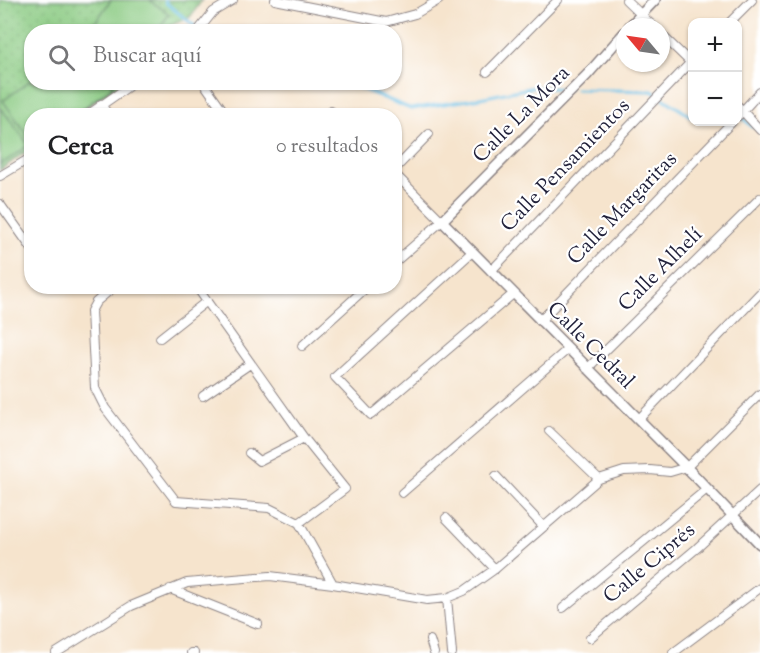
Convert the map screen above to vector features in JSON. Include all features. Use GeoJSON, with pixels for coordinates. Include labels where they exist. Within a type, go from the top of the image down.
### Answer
{"type":"FeatureCollection","features":[{"type":"Feature","properties":{"kind":"street"},"geometry":{"type":"LineString","coordinates":[[203,24],[213,12],[233,0]]}},
{"type":"Feature","properties":{"kind":"street"},"geometry":{"type":"LineString","coordinates":[[275,0],[386,22],[415,14],[439,0]]}},
{"type":"Feature","properties":{"kind":"street"},"geometry":{"type":"LineString","coordinates":[[487,72],[558,0]]}},
{"type":"Feature","properties":{"kind":"street"},"geometry":{"type":"LineString","coordinates":[[627,0],[644,18]]}},
{"type":"Feature","properties":{"kind":"street"},"geometry":{"type":"LineString","coordinates":[[638,18],[655,0]]}},
{"type":"Feature","properties":{"kind":"street"},"geometry":{"type":"LineString","coordinates":[[734,18],[752,0]]}},
{"type":"Feature","properties":{"kind":"street","name":"Calle La Mora"},"geometry":{"type":"LineString","coordinates":[[441,221],[556,106],[616,42]]}},
{"type":"Feature","properties":{"kind":"street"},"geometry":{"type":"LineString","coordinates":[[670,42],[688,58]]}},
{"type":"Feature","properties":{"kind":"street","name":"Calle Pensamientos"},"geometry":{"type":"LineString","coordinates":[[491,271],[688,66]]}},
{"type":"Feature","properties":{"kind":"street"},"geometry":{"type":"LineString","coordinates":[[96,108],[123,90]]}},
{"type":"Feature","properties":{"kind":"street"},"geometry":{"type":"LineString","coordinates":[[209,90],[221,108]]}},
{"type":"Feature","properties":{"kind":"street"},"geometry":{"type":"LineString","coordinates":[[742,108],[760,92]]}},
{"type":"Feature","properties":{"kind":"street"},"geometry":{"type":"LineString","coordinates":[[101,104],[104,108]]}},
{"type":"Feature","properties":{"kind":"street"},"geometry":{"type":"LineString","coordinates":[[742,114],[760,130]]}},
{"type":"Feature","properties":{"kind":"street","name":"Calle Margaritas"},"geometry":{"type":"LineString","coordinates":[[540,321],[728,126]]}},
{"type":"Feature","properties":{"kind":"street"},"geometry":{"type":"LineString","coordinates":[[402,163],[429,134]]}},
{"type":"Feature","properties":{"kind":"street"},"geometry":{"type":"LineString","coordinates":[[0,176],[24,162]]}},
{"type":"Feature","properties":{"kind":"street","name":"Calle Cedral"},"geometry":{"type":"LineString","coordinates":[[402,180],[587,369],[687,467],[760,544]]}},
{"type":"Feature","properties":{"kind":"street","name":"Calle Alhelí"},"geometry":{"type":"LineString","coordinates":[[587,369],[760,198]]}},
{"type":"Feature","properties":{"kind":"street"},"geometry":{"type":"LineString","coordinates":[[0,204],[24,238]]}},
{"type":"Feature","properties":{"kind":"street"},"geometry":{"type":"LineString","coordinates":[[402,256],[441,221]]}},
{"type":"Feature","properties":{"kind":"street"},"geometry":{"type":"LineString","coordinates":[[472,252],[335,377],[371,416],[513,294]]}},
{"type":"Feature","properties":{"kind":"street"},"geometry":{"type":"LineString","coordinates":[[639,420],[760,293]]}},
{"type":"Feature","properties":{"kind":"street"},"geometry":{"type":"LineString","coordinates":[[106,294],[96,302],[91,311],[95,388],[105,408],[176,501],[269,508],[299,523],[333,584]]}},
{"type":"Feature","properties":{"kind":"street"},"geometry":{"type":"LineString","coordinates":[[202,294],[304,438],[345,489],[299,523]]}},
{"type":"Feature","properties":{"kind":"street"},"geometry":{"type":"LineString","coordinates":[[302,346],[359,294]]}},
{"type":"Feature","properties":{"kind":"street"},"geometry":{"type":"LineString","coordinates":[[160,338],[207,301]]}},
{"type":"Feature","properties":{"kind":"street"},"geometry":{"type":"LineString","coordinates":[[402,493],[568,349]]}},
{"type":"Feature","properties":{"kind":"street"},"geometry":{"type":"LineString","coordinates":[[203,396],[250,364]]}},
{"type":"Feature","properties":{"kind":"street"},"geometry":{"type":"LineString","coordinates":[[56,653],[131,606],[187,583],[270,576],[426,600],[447,598],[464,591],[495,569],[599,479],[624,471],[670,472],[687,467],[760,394]]}},
{"type":"Feature","properties":{"kind":"street"},"geometry":{"type":"LineString","coordinates":[[549,431],[599,479]]}},
{"type":"Feature","properties":{"kind":"street"},"geometry":{"type":"LineString","coordinates":[[249,453],[259,461],[304,438]]}},
{"type":"Feature","properties":{"kind":"street"},"geometry":{"type":"LineString","coordinates":[[496,476],[543,526]]}},
{"type":"Feature","properties":{"kind":"street"},"geometry":{"type":"LineString","coordinates":[[563,608],[707,489]]}},
{"type":"Feature","properties":{"kind":"street","name":"Calle Ciprés"},"geometry":{"type":"LineString","coordinates":[[590,638],[733,517],[760,490]]}},
{"type":"Feature","properties":{"kind":"street"},"geometry":{"type":"LineString","coordinates":[[446,518],[495,569]]}},
{"type":"Feature","properties":{"kind":"street"},"geometry":{"type":"LineString","coordinates":[[673,653],[760,588]]}},
{"type":"Feature","properties":{"kind":"street"},"geometry":{"type":"LineString","coordinates":[[170,589],[258,624]]}},
{"type":"Feature","properties":{"kind":"street"},"geometry":{"type":"LineString","coordinates":[[447,598],[452,653]]}},
{"type":"Feature","properties":{"kind":"street"},"geometry":{"type":"LineString","coordinates":[[430,640],[434,653]]}},
{"type":"Feature","properties":{"kind":"green space"},"geometry":{"type":"Polygon","coordinates":[[[0,0],[202,0],[190,17],[174,24],[24,24],[24,90],[111,90],[86,108],[24,108],[24,153],[0,170],[0,0]]]}},
{"type":"Feature","properties":{"kind":"green space"},"geometry":{"type":"Polygon","coordinates":[[[111,0],[149,0],[169,14],[162,24],[94,24],[111,0]]]}},
{"type":"Feature","properties":{"kind":"green space"},"geometry":{"type":"Polygon","coordinates":[[[24,85],[24,90],[108,90],[83,108],[24,108],[24,130],[3,101],[24,85]]]}},
{"type":"Feature","properties":{"kind":"green space"},"geometry":{"type":"Polygon","coordinates":[[[0,107],[24,138],[24,148],[0,165],[0,107]]]}},
{"type":"Feature","properties":{"kind":"waterway"},"geometry":{"type":"LineString","coordinates":[[165,0],[192,24]]}},
{"type":"Feature","properties":{"kind":"waterway"},"geometry":{"type":"LineString","coordinates":[[365,90],[411,109],[534,87],[569,89]]}},
{"type":"Feature","properties":{"kind":"waterway"},"geometry":{"type":"LineString","coordinates":[[576,89],[652,91],[688,114]]}},
{"type":"Feature","properties":{"kind":"waterway"},"geometry":{"type":"LineString","coordinates":[[742,117],[752,127]]}}]}
